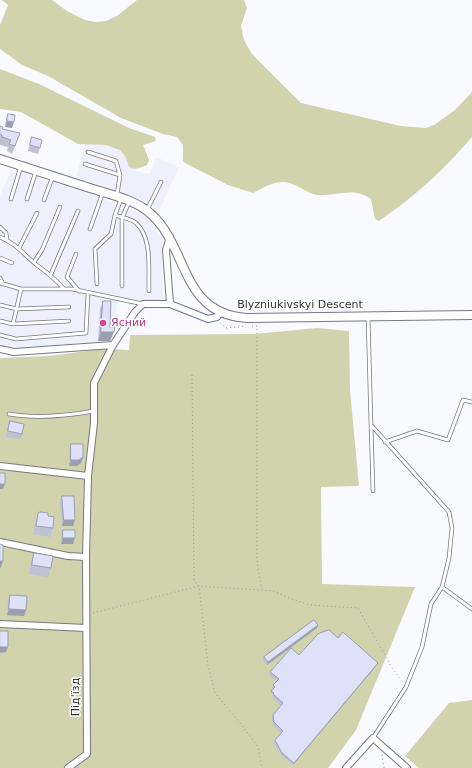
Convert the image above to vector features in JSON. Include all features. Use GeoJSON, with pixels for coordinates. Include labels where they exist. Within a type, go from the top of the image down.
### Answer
{"type":"FeatureCollection","features":[{"type":"Feature","properties":{"kind":"street","name":"Blyzniukivskyi Descent"},"geometry":{"type":"LineString","coordinates":[[0,159],[103,192],[147,210],[160,223],[170,238],[187,277],[194,289],[211,306],[221,312],[247,318],[472,315]]}},
{"type":"Feature","properties":{"kind":"street"},"geometry":{"type":"LineString","coordinates":[[170,238],[166,250],[170,304]]}},
{"type":"Feature","properties":{"kind":"street"},"geometry":{"type":"LineString","coordinates":[[143,304],[170,304],[208,318],[217,317],[221,312]]}},
{"type":"Feature","properties":{"kind":"street","name":"Під'їзд"},"geometry":{"type":"LineString","coordinates":[[68,768],[86,754],[86,557],[88,476],[94,411],[94,383],[114,345],[135,312],[143,304]]}},
{"type":"Feature","properties":{"kind":"street"},"geometry":{"type":"LineString","coordinates":[[0,349],[14,352],[114,345]]}},
{"type":"Feature","properties":{"kind":"street"},"geometry":{"type":"LineString","coordinates":[[0,466],[88,476]]}},
{"type":"Feature","properties":{"kind":"street"},"geometry":{"type":"LineString","coordinates":[[0,542],[68,556],[86,557]]}},
{"type":"Feature","properties":{"kind":"street"},"geometry":{"type":"LineString","coordinates":[[0,624],[86,628]]}},
{"type":"Feature","properties":{"kind":"street"},"geometry":{"type":"LineString","coordinates":[[346,768],[373,738],[407,768]]}},
{"type":"Feature","properties":{"kind":"lane"},"geometry":{"type":"LineString","coordinates":[[88,152],[116,161],[120,175],[122,199],[122,286]]}},
{"type":"Feature","properties":{"kind":"lane"},"geometry":{"type":"LineString","coordinates":[[85,164],[120,175]]}},
{"type":"Feature","properties":{"kind":"lane"},"geometry":{"type":"LineString","coordinates":[[11,199],[21,166]]}},
{"type":"Feature","properties":{"kind":"lane"},"geometry":{"type":"LineString","coordinates":[[27,199],[36,171]]}},
{"type":"Feature","properties":{"kind":"lane"},"geometry":{"type":"LineString","coordinates":[[44,200],[53,176]]}},
{"type":"Feature","properties":{"kind":"lane"},"geometry":{"type":"LineString","coordinates":[[147,210],[161,182]]}},
{"type":"Feature","properties":{"kind":"lane"},"geometry":{"type":"LineString","coordinates":[[90,229],[103,192]]}},
{"type":"Feature","properties":{"kind":"lane"},"geometry":{"type":"LineString","coordinates":[[97,284],[95,249],[111,234],[115,215],[122,199]]}},
{"type":"Feature","properties":{"kind":"lane"},"geometry":{"type":"LineString","coordinates":[[34,262],[42,250],[60,207]]}},
{"type":"Feature","properties":{"kind":"lane"},"geometry":{"type":"LineString","coordinates":[[51,274],[78,211]]}},
{"type":"Feature","properties":{"kind":"lane"},"geometry":{"type":"LineString","coordinates":[[19,248],[37,213]]}},
{"type":"Feature","properties":{"kind":"lane"},"geometry":{"type":"LineString","coordinates":[[115,215],[136,223],[143,234],[148,247],[149,290]]}},
{"type":"Feature","properties":{"kind":"lane"},"geometry":{"type":"LineString","coordinates":[[0,227],[6,233],[7,240]]}},
{"type":"Feature","properties":{"kind":"lane"},"geometry":{"type":"LineString","coordinates":[[0,237],[19,248],[34,262],[51,274],[64,289]]}},
{"type":"Feature","properties":{"kind":"lane"},"geometry":{"type":"LineString","coordinates":[[76,254],[67,277],[79,291]]}},
{"type":"Feature","properties":{"kind":"lane"},"geometry":{"type":"LineString","coordinates":[[0,258],[12,263]]}},
{"type":"Feature","properties":{"kind":"lane"},"geometry":{"type":"LineString","coordinates":[[0,278],[2,284],[21,289],[64,289],[143,304]]}},
{"type":"Feature","properties":{"kind":"lane"},"geometry":{"type":"LineString","coordinates":[[13,324],[21,289]]}},
{"type":"Feature","properties":{"kind":"lane"},"geometry":{"type":"LineString","coordinates":[[0,335],[16,339],[86,333],[88,293]]}},
{"type":"Feature","properties":{"kind":"lane"},"geometry":{"type":"LineString","coordinates":[[0,305],[17,309],[70,307]]}},
{"type":"Feature","properties":{"kind":"lane"},"geometry":{"type":"LineString","coordinates":[[368,316],[373,490]]}},
{"type":"Feature","properties":{"kind":"lane"},"geometry":{"type":"LineString","coordinates":[[0,321],[13,324],[69,321]]}},
{"type":"Feature","properties":{"kind":"lane"},"geometry":{"type":"LineString","coordinates":[[385,442],[417,431],[448,440],[463,400],[472,402]]}},
{"type":"Feature","properties":{"kind":"lane"},"geometry":{"type":"LineString","coordinates":[[9,414],[26,417],[77,414],[94,411]]}},
{"type":"Feature","properties":{"kind":"lane"},"geometry":{"type":"LineString","coordinates":[[371,425],[449,512],[452,528],[449,558],[442,588],[431,604],[422,647],[406,686],[373,738]]}},
{"type":"Feature","properties":{"kind":"lane"},"geometry":{"type":"LineString","coordinates":[[442,588],[472,609]]}},
{"type":"Feature","properties":{"kind":"path"},"geometry":{"type":"LineString","coordinates":[[220,323],[226,328],[249,325],[258,326],[257,563],[262,590]]}},
{"type":"Feature","properties":{"kind":"path"},"geometry":{"type":"LineString","coordinates":[[192,374],[194,580],[199,586],[208,665],[215,693],[242,724],[258,747],[262,768]]}},
{"type":"Feature","properties":{"kind":"path"},"geometry":{"type":"LineString","coordinates":[[86,616],[103,610],[199,586],[274,591],[289,598],[310,604],[358,608],[390,666],[406,686]]}},
{"type":"Feature","properties":{"kind":"path"},"geometry":{"type":"LineString","coordinates":[[380,745],[384,768]]}},
{"type":"Feature","properties":{"kind":"shaded area"},"geometry":{"type":"Polygon","coordinates":[[[87,139],[123,147],[132,159],[136,171],[150,174],[156,157],[179,167],[160,209],[121,192],[76,177],[87,139]]]}},
{"type":"Feature","properties":{"kind":"shaded area"},"geometry":{"type":"Polygon","coordinates":[[[11,170],[89,193],[147,217],[162,238],[163,299],[128,303],[117,302],[112,342],[15,347],[0,344],[0,196],[11,170]]]}},
{"type":"Feature","properties":{"kind":"green space"},"geometry":{"type":"Polygon","coordinates":[[[2,0],[52,0],[67,11],[85,20],[95,22],[106,21],[117,16],[137,0],[244,0],[247,8],[241,26],[244,40],[252,54],[301,103],[401,126],[426,128],[434,125],[455,110],[472,92],[472,137],[451,161],[428,182],[379,221],[375,219],[371,199],[357,193],[317,195],[293,184],[281,182],[268,185],[253,193],[228,185],[187,164],[183,161],[183,145],[177,137],[163,134],[121,118],[48,76],[22,65],[0,49],[0,25],[8,5],[2,0]]]}},
{"type":"Feature","properties":{"kind":"green space"},"geometry":{"type":"Polygon","coordinates":[[[0,69],[39,84],[129,128],[155,137],[156,141],[143,145],[149,160],[147,165],[140,168],[129,167],[126,158],[120,150],[106,145],[78,144],[21,112],[0,109],[0,69]]]}},
{"type":"Feature","properties":{"kind":"green space"},"geometry":{"type":"Polygon","coordinates":[[[317,328],[349,331],[350,390],[359,486],[321,487],[322,584],[415,587],[356,730],[328,768],[0,768],[0,358],[49,356],[102,349],[129,350],[130,335],[254,334],[317,328]]]}},
{"type":"Feature","properties":{"kind":"green space"},"geometry":{"type":"Polygon","coordinates":[[[472,700],[472,768],[419,768],[405,756],[449,703],[472,700]]]}},
{"type":"Feature","properties":{"kind":"building"},"geometry":{"type":"Polygon","coordinates":[[[8,114],[15,115],[14,122],[7,121],[8,114]]]}},
{"type":"Feature","properties":{"kind":"building"},"geometry":{"type":"Polygon","coordinates":[[[0,126],[3,127],[2,129],[20,133],[15,146],[9,144],[11,140],[2,137],[0,134],[0,126]]]}},
{"type":"Feature","properties":{"kind":"building"},"geometry":{"type":"Polygon","coordinates":[[[32,137],[42,140],[40,148],[30,145],[32,137]]]}},
{"type":"Feature","properties":{"kind":"building"},"geometry":{"type":"Polygon","coordinates":[[[103,301],[111,301],[110,327],[115,327],[114,332],[101,332],[103,301]]]}},
{"type":"Feature","properties":{"kind":"building"},"geometry":{"type":"Polygon","coordinates":[[[10,421],[24,424],[22,434],[8,431],[10,421]]]}},
{"type":"Feature","properties":{"kind":"building"},"geometry":{"type":"Polygon","coordinates":[[[71,444],[83,444],[83,457],[79,460],[71,460],[71,444]]]}},
{"type":"Feature","properties":{"kind":"building"},"geometry":{"type":"Polygon","coordinates":[[[0,473],[5,473],[5,484],[0,484],[0,473]]]}},
{"type":"Feature","properties":{"kind":"building"},"geometry":{"type":"Polygon","coordinates":[[[62,496],[74,496],[75,520],[64,520],[62,496]]]}},
{"type":"Feature","properties":{"kind":"building"},"geometry":{"type":"Polygon","coordinates":[[[40,512],[48,513],[48,516],[54,517],[53,528],[36,526],[38,514],[40,512]]]}},
{"type":"Feature","properties":{"kind":"building"},"geometry":{"type":"Polygon","coordinates":[[[63,530],[75,530],[75,538],[63,538],[63,530]]]}},
{"type":"Feature","properties":{"kind":"building"},"geometry":{"type":"Polygon","coordinates":[[[0,544],[3,545],[3,561],[0,561],[0,544]]]}},
{"type":"Feature","properties":{"kind":"building"},"geometry":{"type":"Polygon","coordinates":[[[34,553],[53,556],[51,568],[32,565],[34,553]]]}},
{"type":"Feature","properties":{"kind":"building"},"geometry":{"type":"Polygon","coordinates":[[[10,595],[27,596],[26,610],[9,609],[10,595]]]}},
{"type":"Feature","properties":{"kind":"building"},"geometry":{"type":"Polygon","coordinates":[[[314,620],[318,625],[268,662],[264,657],[314,620]]]}},
{"type":"Feature","properties":{"kind":"building"},"geometry":{"type":"Polygon","coordinates":[[[329,630],[338,638],[343,632],[378,663],[294,763],[282,753],[275,740],[283,731],[274,722],[273,715],[283,703],[271,691],[275,687],[273,685],[279,679],[270,672],[291,648],[299,655],[318,634],[329,630]]]}},
{"type":"Feature","properties":{"kind":"building"},"geometry":{"type":"Polygon","coordinates":[[[0,631],[8,631],[8,647],[0,647],[0,631]]]}},
{"type":"Feature","properties":{"kind":"place","name":"Ясний"},"geometry":{"type":"Point","coordinates":[103,323]}}]}
